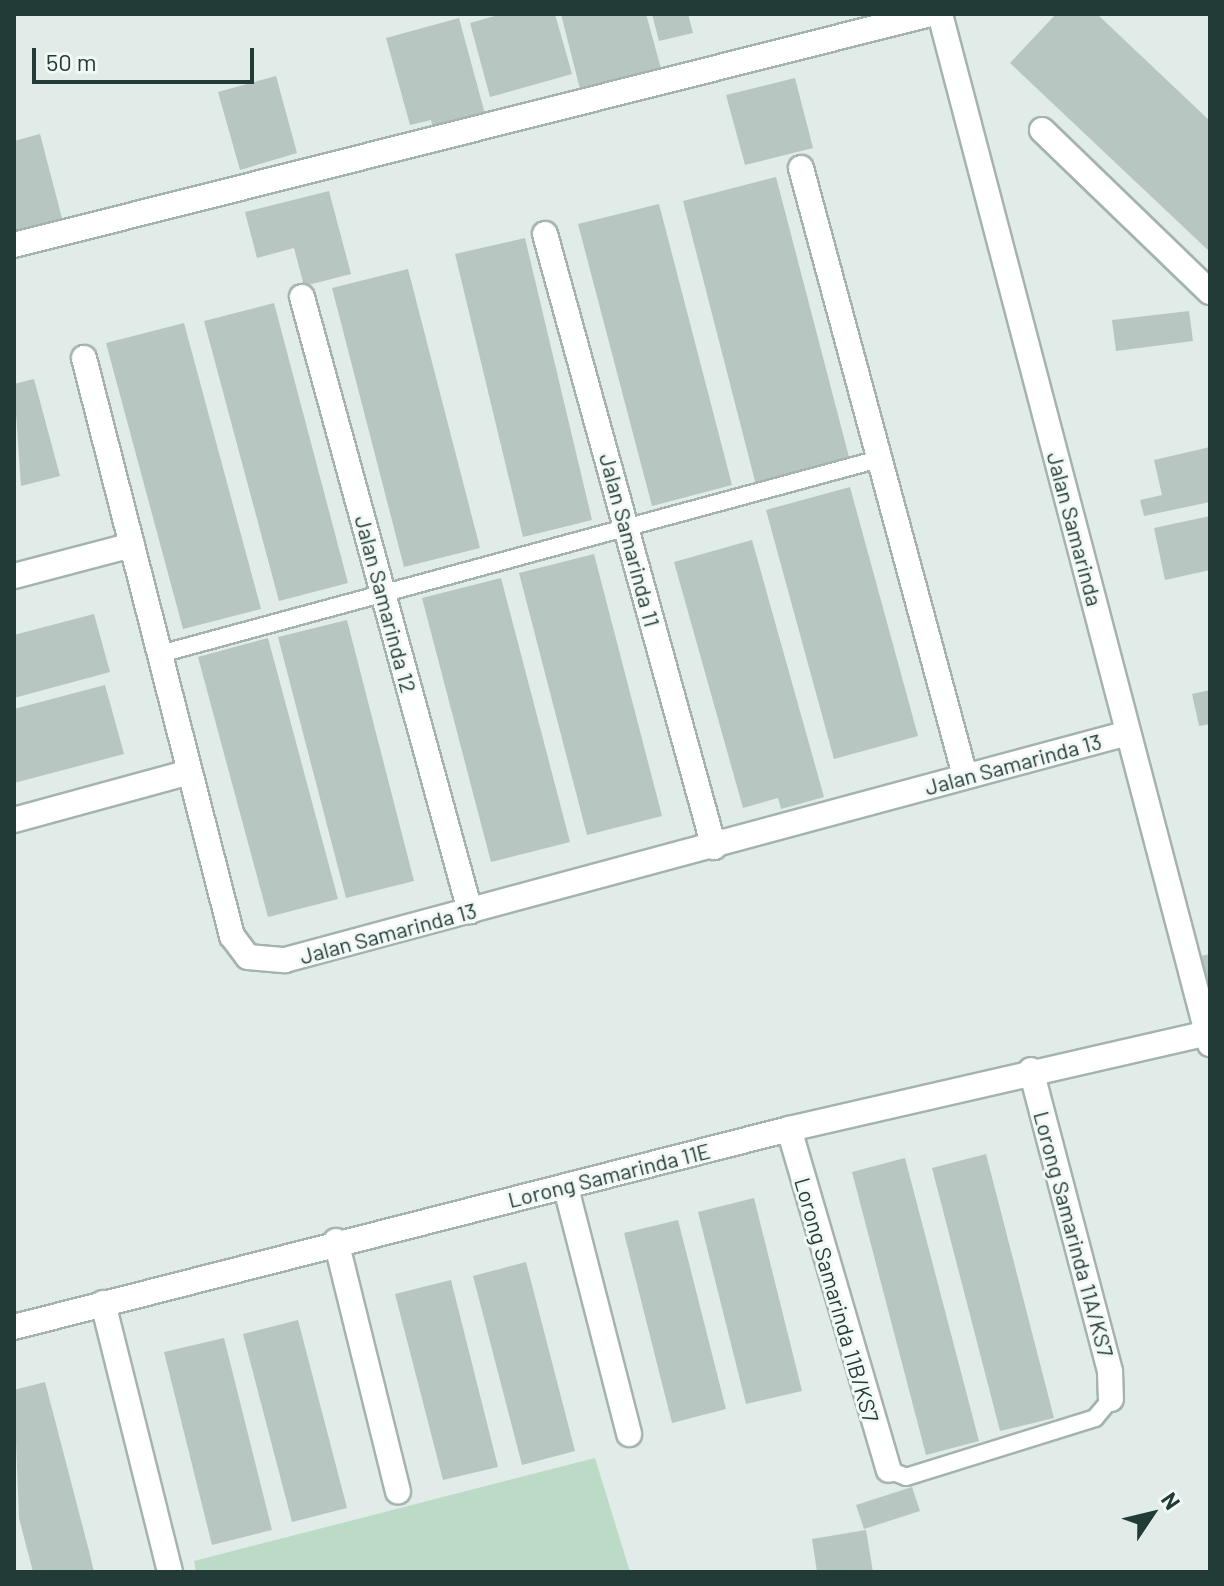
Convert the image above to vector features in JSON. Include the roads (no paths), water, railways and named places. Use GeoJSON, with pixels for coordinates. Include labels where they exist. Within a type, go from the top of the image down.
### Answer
{"type":"FeatureCollection","features":[{"type":"Feature","properties":{"kind":"street"},"geometry":{"type":"LineString","coordinates":[[14,245],[922,17]]}},
{"type":"Feature","properties":{"kind":"street","name":"Jalan Samarinda"},"geometry":{"type":"LineString","coordinates":[[922,17],[1128,733],[1208,1038]]}},
{"type":"Feature","properties":{"kind":"street"},"geometry":{"type":"LineString","coordinates":[[1042,130],[1210,292]]}},
{"type":"Feature","properties":{"kind":"street"},"geometry":{"type":"LineString","coordinates":[[801,168],[965,776]]}},
{"type":"Feature","properties":{"kind":"street","name":"Jalan Samarinda 11"},"geometry":{"type":"LineString","coordinates":[[545,234],[714,847]]}},
{"type":"Feature","properties":{"kind":"street","name":"Jalan Samarinda 12"},"geometry":{"type":"LineString","coordinates":[[302,297],[470,911]]}},
{"type":"Feature","properties":{"kind":"street","name":"Jalan Samarinda 13"},"geometry":{"type":"LineString","coordinates":[[84,358],[232,936],[248,957],[285,960],[714,847],[1128,733]]}},
{"type":"Feature","properties":{"kind":"street"},"geometry":{"type":"LineString","coordinates":[[14,576],[132,545]]}},
{"type":"Feature","properties":{"kind":"street"},"geometry":{"type":"LineString","coordinates":[[14,820],[190,772]]}},
{"type":"Feature","properties":{"kind":"street","name":"Lorong Samarinda 11E"},"geometry":{"type":"LineString","coordinates":[[14,1327],[336,1241],[566,1188],[1031,1070],[1208,1038]]}},
{"type":"Feature","properties":{"kind":"street","name":"Lorong Samarinda 11A/KS7"},"geometry":{"type":"LineString","coordinates":[[1031,1070],[1110,1372],[1111,1399]]}},
{"type":"Feature","properties":{"kind":"street","name":"Lorong Samarinda 11B/KS7"},"geometry":{"type":"LineString","coordinates":[[789,1129],[889,1470]]}},
{"type":"Feature","properties":{"kind":"street"},"geometry":{"type":"LineString","coordinates":[[566,1188],[629,1434]]}},
{"type":"Feature","properties":{"kind":"street"},"geometry":{"type":"LineString","coordinates":[[336,1241],[398,1491]]}},
{"type":"Feature","properties":{"kind":"street"},"geometry":{"type":"LineString","coordinates":[[103,1303],[170,1572]]}},
{"type":"Feature","properties":{"kind":"lane"},"geometry":{"type":"LineString","coordinates":[[160,654],[383,591],[879,459]]}},
{"type":"Feature","properties":{"kind":"lane"},"geometry":{"type":"LineString","coordinates":[[889,1470],[906,1477],[1095,1418],[1111,1399]]}}]}
